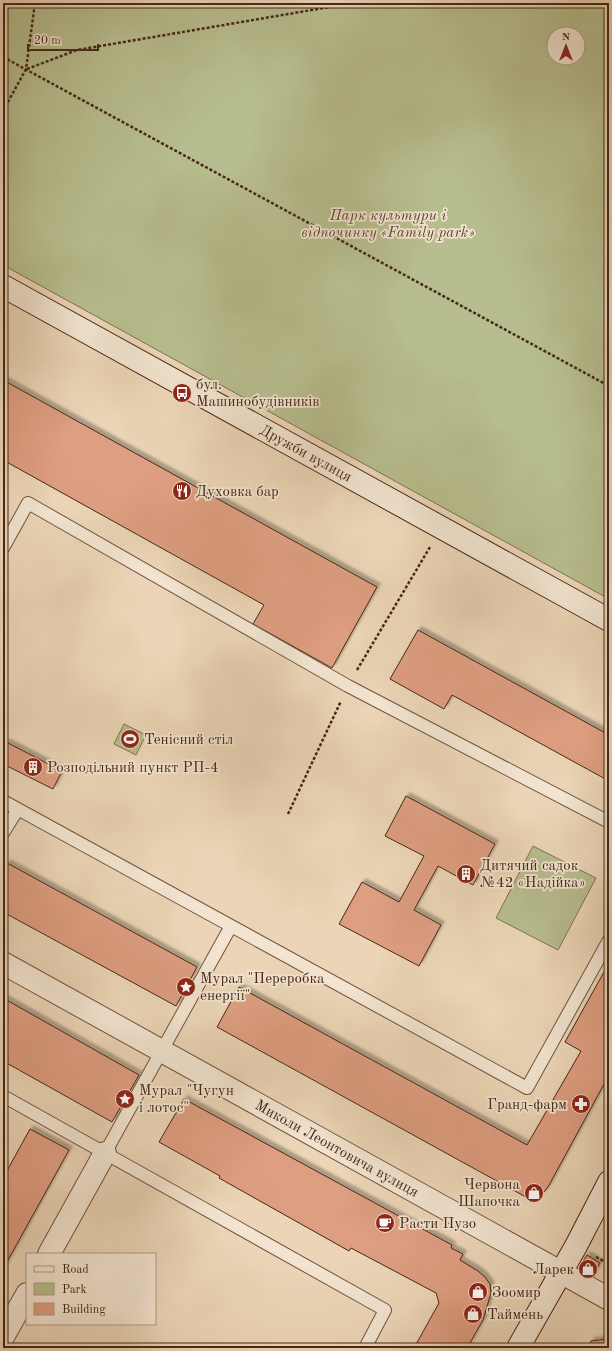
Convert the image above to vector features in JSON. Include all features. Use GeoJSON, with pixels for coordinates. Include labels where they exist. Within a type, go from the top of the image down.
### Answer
{"type":"FeatureCollection","features":[{"type":"Feature","properties":{"kind":"street","name":"Дружби вулиця"},"geometry":{"type":"LineString","coordinates":[[3,286],[609,620]]}},
{"type":"Feature","properties":{"kind":"street","name":"Миколи Леонтовича вулиця"},"geometry":{"type":"LineString","coordinates":[[3,963],[609,1299]]}},
{"type":"Feature","properties":{"kind":"street"},"geometry":{"type":"LineString","coordinates":[[50,1253],[105,1153]]}},
{"type":"Feature","properties":{"kind":"street"},"geometry":{"type":"LineString","coordinates":[[518,1348],[576,1246],[609,1182]]}},
{"type":"Feature","properties":{"kind":"street"},"geometry":{"type":"LineString","coordinates":[[3,1337],[26,1296]]}},
{"type":"Feature","properties":{"kind":"lane"},"geometry":{"type":"LineString","coordinates":[[3,548],[28,503],[348,686],[609,822]]}},
{"type":"Feature","properties":{"kind":"lane"},"geometry":{"type":"LineString","coordinates":[[3,801],[527,1088],[609,940]]}},
{"type":"Feature","properties":{"kind":"lane"},"geometry":{"type":"LineString","coordinates":[[3,833],[18,809]]}},
{"type":"Feature","properties":{"kind":"lane"},"geometry":{"type":"LineString","coordinates":[[105,1153],[231,926]]}},
{"type":"Feature","properties":{"kind":"lane"},"geometry":{"type":"LineString","coordinates":[[4,1098],[385,1310],[365,1348]]}},
{"type":"Feature","properties":{"kind":"path"},"geometry":{"type":"LineString","coordinates":[[3,111],[26,70],[35,3]]}},
{"type":"Feature","properties":{"kind":"path"},"geometry":{"type":"LineString","coordinates":[[26,70],[76,50],[353,3]]}},
{"type":"Feature","properties":{"kind":"path"},"geometry":{"type":"LineString","coordinates":[[3,56],[26,70],[609,386]]}},
{"type":"Feature","properties":{"kind":"path"},"geometry":{"type":"LineString","coordinates":[[288,814],[348,686],[442,528]]}},
{"type":"Feature","properties":{"kind":"green space","name":"Парк культури і відпочинку «Family park»"},"geometry":{"type":"Polygon","coordinates":[[[3,3],[609,3],[609,599],[3,265],[3,3]]]}},
{"type":"Feature","properties":{"kind":"green space","name":"Тенісний стіл"},"geometry":{"type":"Polygon","coordinates":[[[124,724],[146,735],[136,755],[114,744],[124,724]]]}},
{"type":"Feature","properties":{"kind":"green space"},"geometry":{"type":"Polygon","coordinates":[[[533,846],[596,878],[558,950],[496,918],[533,846]]]}},
{"type":"Feature","properties":{"kind":"building"},"geometry":{"type":"Polygon","coordinates":[[[3,380],[377,587],[332,668],[253,624],[264,605],[3,460],[3,380]]]}},
{"type":"Feature","properties":{"kind":"building"},"geometry":{"type":"Polygon","coordinates":[[[418,630],[609,735],[609,781],[452,695],[444,709],[390,679],[418,630]]]}},
{"type":"Feature","properties":{"kind":"building","name":"Розподільний пункт РП-4"},"geometry":{"type":"Polygon","coordinates":[[[6,742],[62,771],[53,789],[3,764],[3,748],[6,742]]]}},
{"type":"Feature","properties":{"kind":"building","name":"Дитячий садок №42 «Надійка»"},"geometry":{"type":"Polygon","coordinates":[[[406,796],[495,844],[473,885],[438,866],[414,910],[441,925],[419,966],[339,924],[362,882],[399,902],[424,856],[385,836],[406,796]]]}},
{"type":"Feature","properties":{"kind":"building"},"geometry":{"type":"Polygon","coordinates":[[[7,863],[197,967],[176,1006],[3,912],[3,871],[7,863]]]}},
{"type":"Feature","properties":{"kind":"building"},"geometry":{"type":"Polygon","coordinates":[[[609,963],[609,1055],[604,1063],[609,1066],[609,1075],[548,1187],[537,1197],[531,1198],[524,1196],[217,1027],[239,987],[527,1145],[581,1051],[565,1042],[609,963]]]}},
{"type":"Feature","properties":{"kind":"building"},"geometry":{"type":"Polygon","coordinates":[[[3,998],[139,1075],[112,1122],[3,1061],[3,998]]]}},
{"type":"Feature","properties":{"kind":"building"},"geometry":{"type":"Polygon","coordinates":[[[184,1099],[452,1245],[451,1248],[463,1254],[460,1260],[485,1277],[490,1284],[491,1293],[483,1320],[467,1348],[414,1348],[439,1303],[436,1293],[351,1248],[349,1251],[219,1178],[220,1176],[159,1142],[184,1099]]]}},
{"type":"Feature","properties":{"kind":"building"},"geometry":{"type":"Polygon","coordinates":[[[30,1129],[69,1150],[3,1269],[3,1178],[30,1129]]]}},
{"type":"Feature","properties":{"kind":"building","name":"Ларек"},"geometry":{"type":"Polygon","coordinates":[[[587,1255],[600,1263],[589,1282],[575,1274],[587,1255]]]}},
{"type":"Feature","properties":{"kind":"building"},"geometry":{"type":"Polygon","coordinates":[[[608,1339],[609,1348],[587,1348],[591,1341],[608,1339]]]}},
{"type":"Feature","properties":{"kind":"place","name":"бул. Машинобудівників"},"geometry":{"type":"Point","coordinates":[182,393]}},
{"type":"Feature","properties":{"kind":"place","name":"Духовка бар"},"geometry":{"type":"Point","coordinates":[182,491]}},
{"type":"Feature","properties":{"kind":"place","name":"Тенісний стіл"},"geometry":{"type":"Point","coordinates":[130,739]}},
{"type":"Feature","properties":{"kind":"place","name":"Розподільний пункт РП-4"},"geometry":{"type":"Point","coordinates":[33,767]}},
{"type":"Feature","properties":{"kind":"place","name":"Дитячий садок №42 «Надійка»"},"geometry":{"type":"Point","coordinates":[466,874]}},
{"type":"Feature","properties":{"kind":"place","name":"Мурал \"Переробка енергії\""},"geometry":{"type":"Point","coordinates":[186,987]}},
{"type":"Feature","properties":{"kind":"place","name":"Мурал \"Чугун і лотос\""},"geometry":{"type":"Point","coordinates":[125,1099]}},
{"type":"Feature","properties":{"kind":"place","name":"Гранд-фарм"},"geometry":{"type":"Point","coordinates":[581,1104]}},
{"type":"Feature","properties":{"kind":"place","name":"Червона Шапочка"},"geometry":{"type":"Point","coordinates":[534,1193]}},
{"type":"Feature","properties":{"kind":"place","name":"Расти Пузо"},"geometry":{"type":"Point","coordinates":[385,1223]}},
{"type":"Feature","properties":{"kind":"place","name":"Ларек"},"geometry":{"type":"Point","coordinates":[588,1269]}},
{"type":"Feature","properties":{"kind":"place","name":"Зоомир"},"geometry":{"type":"Point","coordinates":[478,1292]}},
{"type":"Feature","properties":{"kind":"place","name":"Таймень"},"geometry":{"type":"Point","coordinates":[473,1314]}}]}
